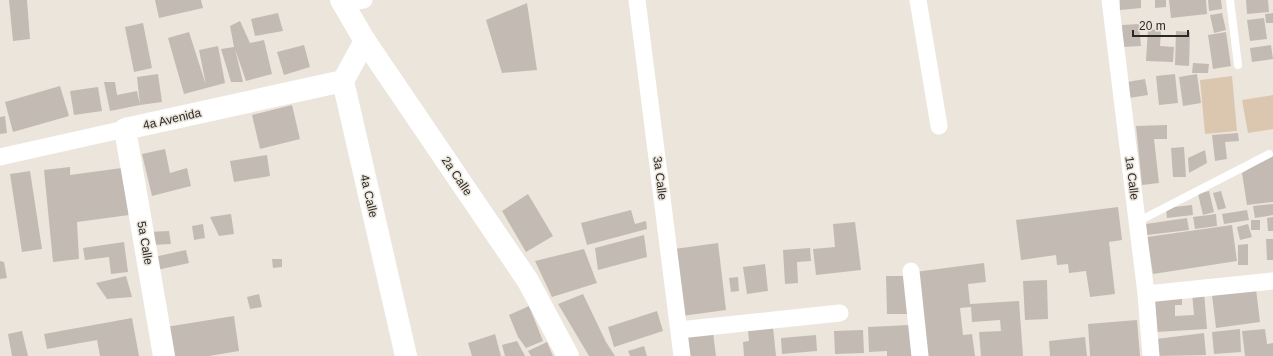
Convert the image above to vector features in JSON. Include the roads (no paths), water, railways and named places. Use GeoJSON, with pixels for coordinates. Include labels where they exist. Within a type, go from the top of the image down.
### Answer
{"type":"FeatureCollection","features":[{"type":"Feature","properties":{"kind":"street"},"geometry":{"type":"LineString","coordinates":[[342,2],[364,0]]}},
{"type":"Feature","properties":{"kind":"street","name":"3a Calle"},"geometry":{"type":"LineString","coordinates":[[637,0],[682,356]]}},
{"type":"Feature","properties":{"kind":"street"},"geometry":{"type":"LineString","coordinates":[[918,0],[939,126]]}},
{"type":"Feature","properties":{"kind":"street","name":"1a Calle"},"geometry":{"type":"LineString","coordinates":[[1110,0],[1138,222],[1151,356]]}},
{"type":"Feature","properties":{"kind":"street","name":"2a Calle"},"geometry":{"type":"LineString","coordinates":[[342,2],[365,41],[528,281],[568,356]]}},
{"type":"Feature","properties":{"kind":"street"},"geometry":{"type":"LineString","coordinates":[[343,81],[365,41]]}},
{"type":"Feature","properties":{"kind":"street","name":"4a Avenida"},"geometry":{"type":"LineString","coordinates":[[0,157],[343,81]]}},
{"type":"Feature","properties":{"kind":"street","name":"4a Calle"},"geometry":{"type":"LineString","coordinates":[[343,81],[406,356]]}},
{"type":"Feature","properties":{"kind":"street","name":"5a Calle"},"geometry":{"type":"LineString","coordinates":[[125,130],[164,356]]}},
{"type":"Feature","properties":{"kind":"street"},"geometry":{"type":"LineString","coordinates":[[911,271],[920,356]]}},
{"type":"Feature","properties":{"kind":"street"},"geometry":{"type":"LineString","coordinates":[[1146,294],[1273,280]]}},
{"type":"Feature","properties":{"kind":"street"},"geometry":{"type":"LineString","coordinates":[[679,330],[840,313]]}},
{"type":"Feature","properties":{"kind":"lane"},"geometry":{"type":"LineString","coordinates":[[1230,0],[1238,65]]}},
{"type":"Feature","properties":{"kind":"lane"},"geometry":{"type":"LineString","coordinates":[[1138,222],[1269,154]]}}]}
